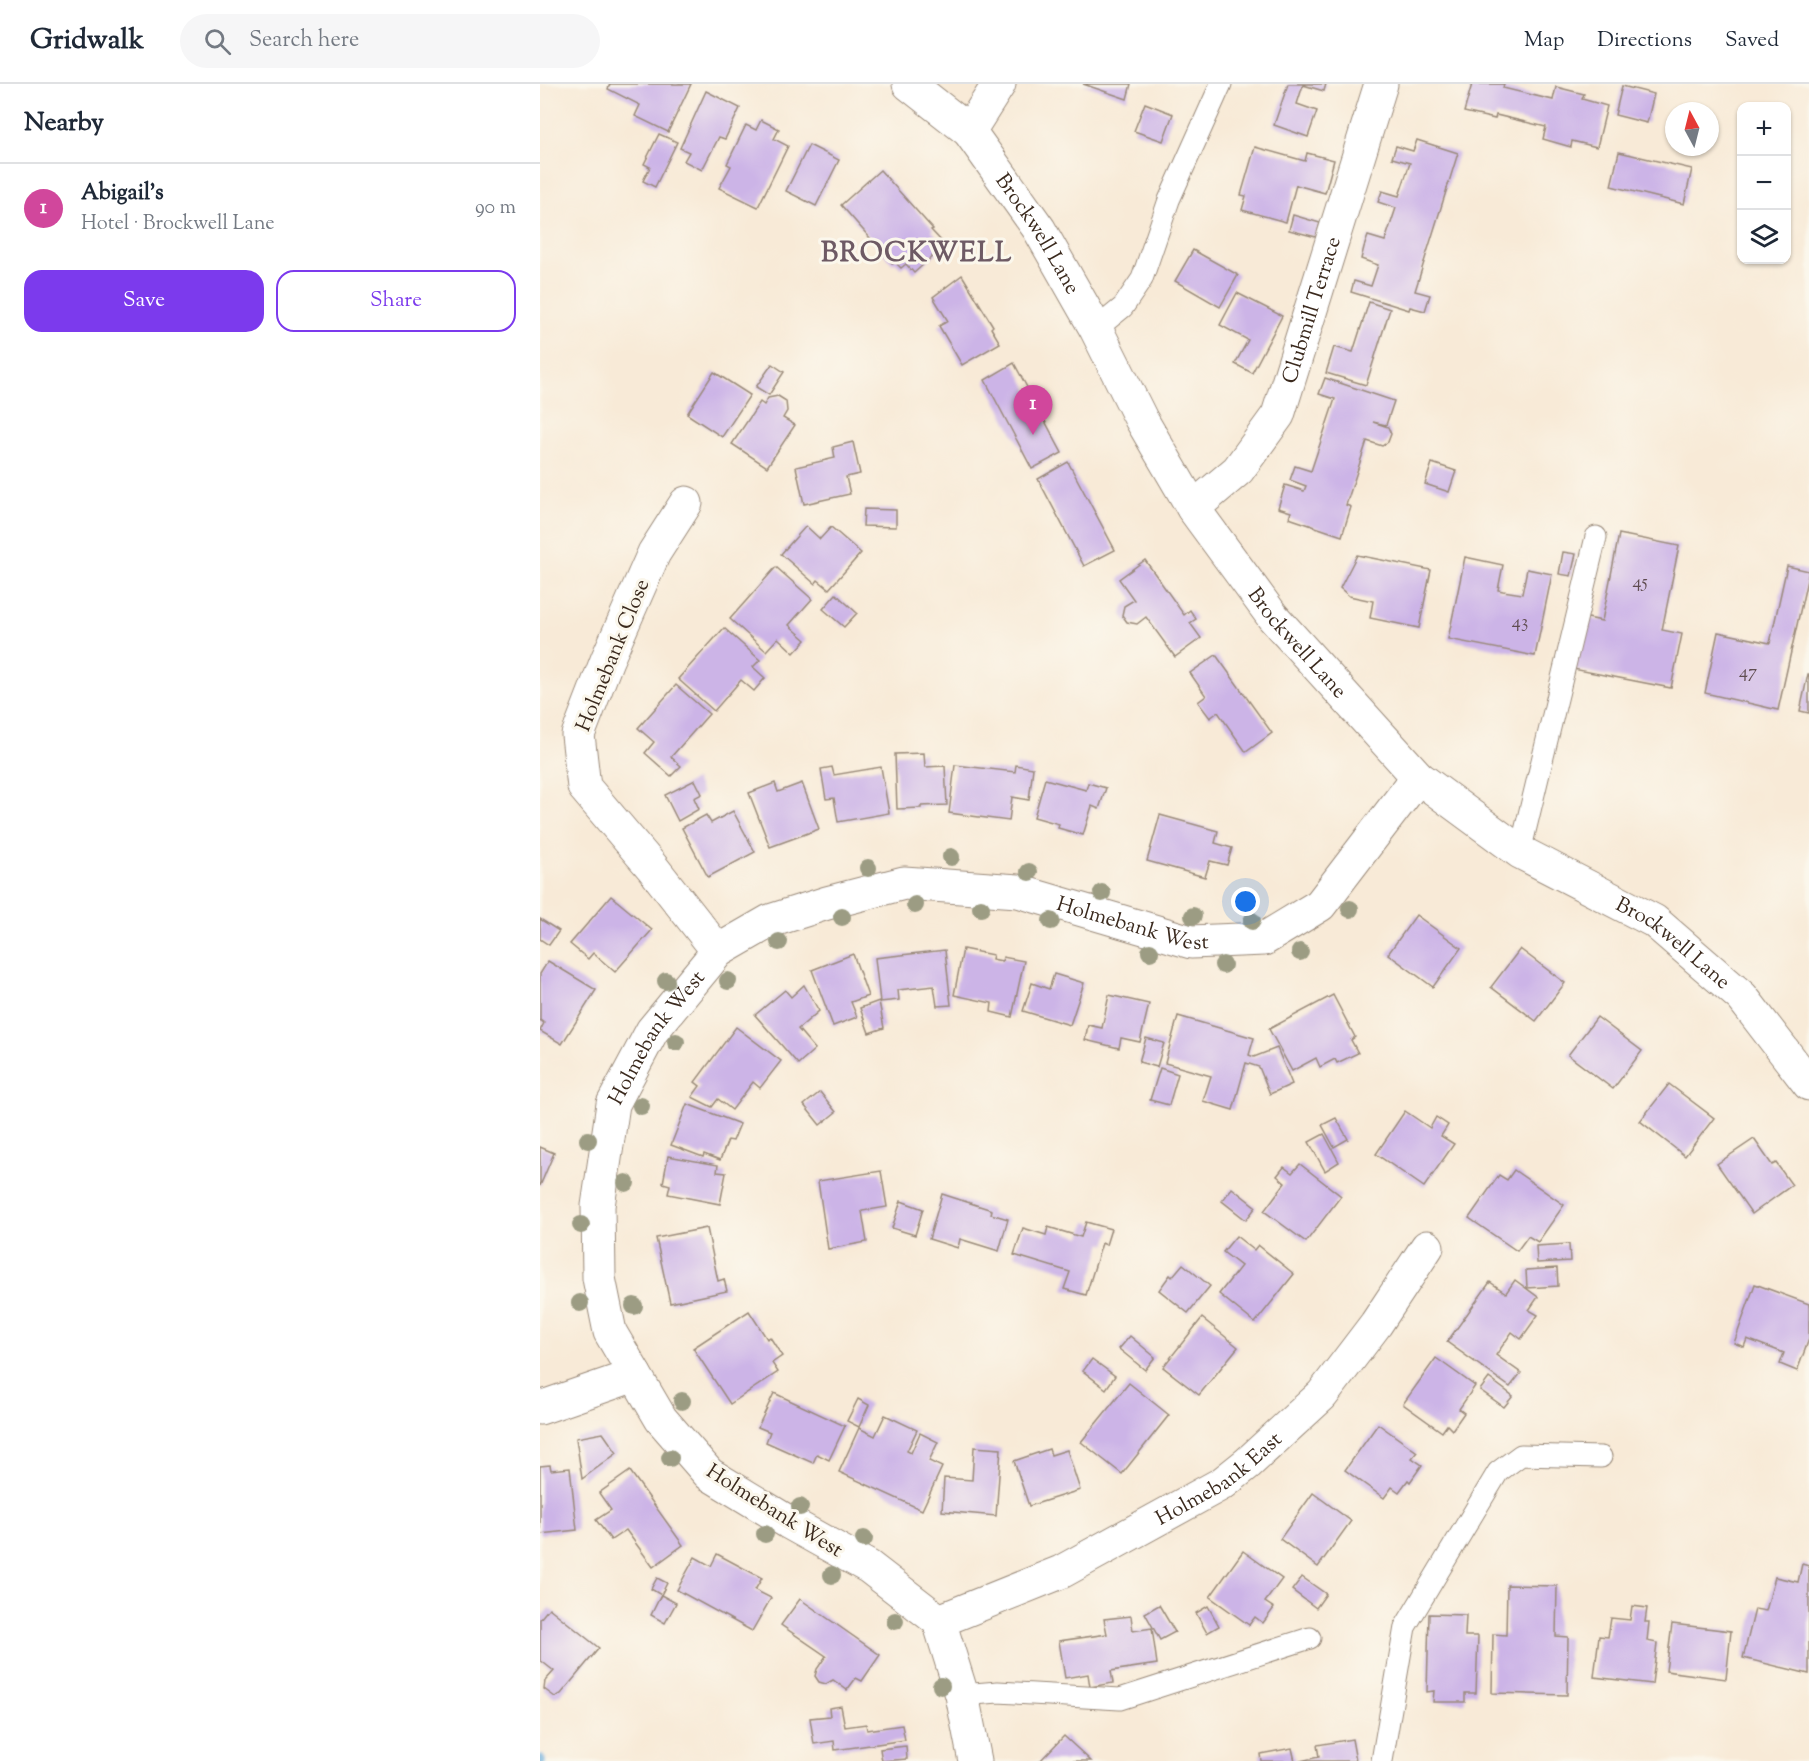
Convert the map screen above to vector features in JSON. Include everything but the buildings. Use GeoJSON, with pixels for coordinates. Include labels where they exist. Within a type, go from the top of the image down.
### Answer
{"type":"FeatureCollection","features":[{"type":"Feature","properties":{"kind":"street","name":"Brockwell Lane"},"geometry":{"type":"LineString","coordinates":[[909,84],[969,131],[1039,229],[1096,329],[1141,419],[1193,508],[1273,617],[1418,777],[1520,852],[1654,921],[1742,998],[1809,1084]]}},
{"type":"Feature","properties":{"kind":"street"},"geometry":{"type":"LineString","coordinates":[[969,131],[999,84]]}},
{"type":"Feature","properties":{"kind":"street","name":"Clubmill Terrace"},"geometry":{"type":"LineString","coordinates":[[1193,508],[1238,470],[1278,415],[1381,84]]}},
{"type":"Feature","properties":{"kind":"street","name":"Holmebank Close"},"geometry":{"type":"LineString","coordinates":[[686,503],[654,553],[607,660],[578,735],[584,787],[652,867],[718,951]]}},
{"type":"Feature","properties":{"kind":"street","name":"Holmebank West"},"geometry":{"type":"LineString","coordinates":[[939,1622],[869,1567],[709,1474],[662,1419],[610,1332],[599,1278],[598,1206],[614,1104],[652,1031],[718,951],[770,921],[904,883],[1018,891],[1191,942],[1264,939],[1320,905],[1418,777]]}},
{"type":"Feature","properties":{"kind":"street","name":"Holmebank East"},"geometry":{"type":"LineString","coordinates":[[939,1622],[1061,1572],[1222,1483],[1248,1463],[1322,1395],[1376,1324],[1427,1247]]}},
{"type":"Feature","properties":{"kind":"street"},"geometry":{"type":"LineString","coordinates":[[540,1408],[635,1375]]}},
{"type":"Feature","properties":{"kind":"street"},"geometry":{"type":"LineString","coordinates":[[939,1622],[962,1695],[975,1761]]}},
{"type":"Feature","properties":{"kind":"lane"},"geometry":{"type":"LineString","coordinates":[[1096,329],[1123,307],[1142,279],[1169,200],[1221,84]]}},
{"type":"Feature","properties":{"kind":"lane"},"geometry":{"type":"LineString","coordinates":[[1520,852],[1596,537]]}},
{"type":"Feature","properties":{"kind":"lane"},"geometry":{"type":"LineString","coordinates":[[1382,1761],[1405,1627],[1498,1472],[1521,1455],[1601,1457]]}},
{"type":"Feature","properties":{"kind":"lane"},"geometry":{"type":"LineString","coordinates":[[962,1695],[998,1692],[1120,1699],[1310,1638]]}},
{"type":"Feature","properties":{"kind":"place","name":"Abigail's"},"geometry":{"type":"Point","coordinates":[1033,435]}},
{"type":"Feature","properties":{"kind":"district","name":"BROCKWELL"},"geometry":{"type":"Point","coordinates":[917,252]}}]}
